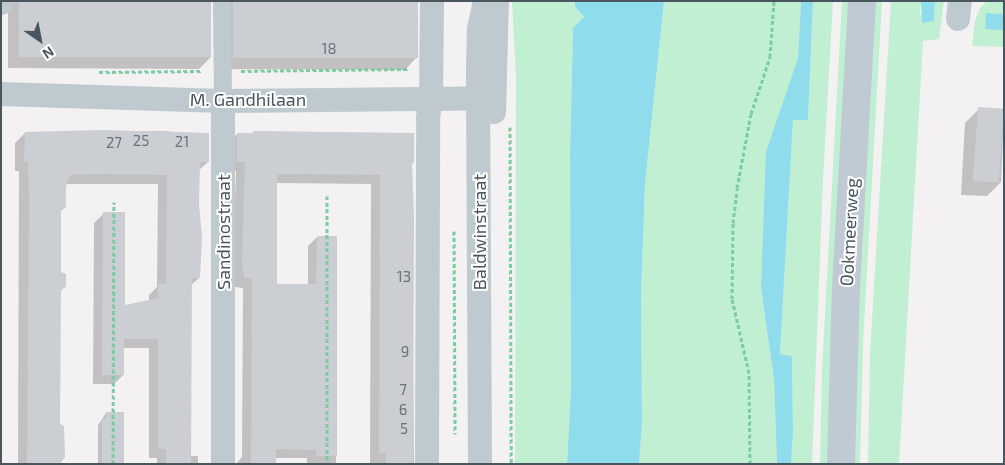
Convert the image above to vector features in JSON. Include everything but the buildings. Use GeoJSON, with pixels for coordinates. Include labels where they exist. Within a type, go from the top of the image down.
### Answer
{"type":"FeatureCollection","features":[{"type":"Feature","properties":{"kind":"main road","name":"Ookmeerweg"},"geometry":{"type":"LineString","coordinates":[[841,464],[846,288],[862,1]]}},
{"type":"Feature","properties":{"kind":"street","name":"Sandinostraat"},"geometry":{"type":"LineString","coordinates":[[222,1],[222,464]]}},
{"type":"Feature","properties":{"kind":"street"},"geometry":{"type":"LineString","coordinates":[[427,464],[428,117],[432,98],[432,1]]}},
{"type":"Feature","properties":{"kind":"street","name":"Baldwinstraat"},"geometry":{"type":"LineString","coordinates":[[485,1],[479,29],[486,97],[490,464]]}},
{"type":"Feature","properties":{"kind":"street","name":"Baldwinstraat"},"geometry":{"type":"LineString","coordinates":[[480,464],[486,97],[496,1]]}},
{"type":"Feature","properties":{"kind":"street","name":"M. Gandhilaan"},"geometry":{"type":"LineString","coordinates":[[1,94],[223,101],[486,97]]}},
{"type":"Feature","properties":{"kind":"path"},"geometry":{"type":"LineString","coordinates":[[750,464],[749,373],[732,299],[733,223],[737,188],[751,114],[770,57],[774,1]]}},
{"type":"Feature","properties":{"kind":"path"},"geometry":{"type":"LineString","coordinates":[[327,196],[327,464]]}},
{"type":"Feature","properties":{"kind":"path"},"geometry":{"type":"LineString","coordinates":[[113,464],[114,202]]}},
{"type":"Feature","properties":{"kind":"green space"},"geometry":{"type":"Polygon","coordinates":[[[512,1],[575,1],[575,7],[584,17],[573,29],[570,156],[571,386],[567,464],[515,464],[516,79],[512,1]]]}},
{"type":"Feature","properties":{"kind":"green space"},"geometry":{"type":"Polygon","coordinates":[[[664,1],[801,1],[798,58],[787,92],[761,288],[774,380],[777,464],[639,464],[642,423],[641,296],[645,184],[664,1]]]}},
{"type":"Feature","properties":{"kind":"green space"},"geometry":{"type":"Polygon","coordinates":[[[813,1],[833,1],[823,179],[812,464],[791,464],[793,433],[792,356],[780,354],[793,120],[808,120],[813,1]]]}},
{"type":"Feature","properties":{"kind":"green space"},"geometry":{"type":"Polygon","coordinates":[[[842,1],[849,1],[830,464],[820,464],[822,370],[842,1]]]}},
{"type":"Feature","properties":{"kind":"green space"},"geometry":{"type":"Polygon","coordinates":[[[874,1],[882,1],[863,343],[860,464],[851,464],[874,1]]]}},
{"type":"Feature","properties":{"kind":"green space"},"geometry":{"type":"Polygon","coordinates":[[[891,1],[921,1],[920,14],[934,21],[935,1],[944,1],[939,39],[923,41],[899,464],[868,464],[870,353],[891,1]]]}},
{"type":"Feature","properties":{"kind":"green space"},"geometry":{"type":"Polygon","coordinates":[[[987,1],[1004,1],[1004,14],[986,13],[986,28],[1004,29],[1004,47],[972,46],[975,21],[980,8],[987,1]]]}},
{"type":"Feature","properties":{"kind":"water"},"geometry":{"type":"Polygon","coordinates":[[[575,1],[664,1],[645,184],[641,296],[642,423],[639,464],[567,464],[571,386],[570,156],[573,28],[584,17],[575,7],[575,1]]]}},
{"type":"Feature","properties":{"kind":"water"},"geometry":{"type":"Polygon","coordinates":[[[801,1],[813,1],[808,120],[793,120],[780,354],[792,356],[793,433],[791,464],[777,464],[774,380],[761,288],[766,152],[798,58],[801,1]]]}},
{"type":"Feature","properties":{"kind":"water"},"geometry":{"type":"Polygon","coordinates":[[[921,1],[935,1],[934,21],[922,23],[921,1]]]}},
{"type":"Feature","properties":{"kind":"water"},"geometry":{"type":"Polygon","coordinates":[[[986,13],[1004,14],[1003,30],[985,29],[986,13]]]}}]}
